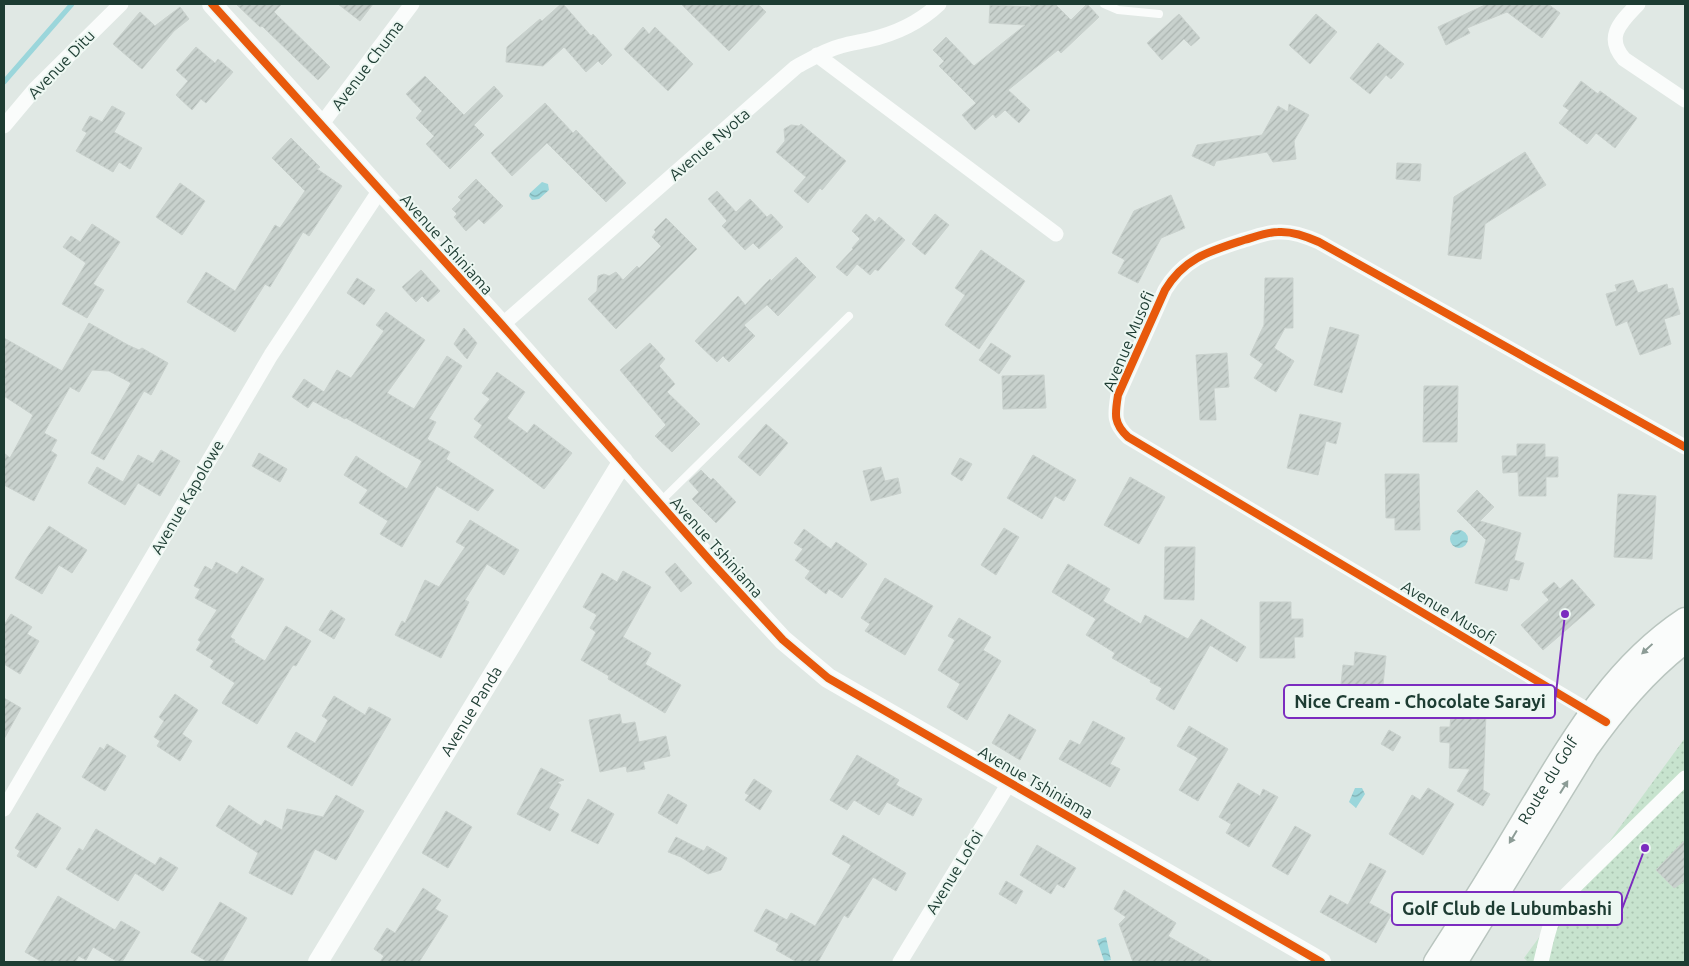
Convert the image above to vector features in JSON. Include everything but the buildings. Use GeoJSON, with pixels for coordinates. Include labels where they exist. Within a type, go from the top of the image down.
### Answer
{"type":"FeatureCollection","features":[{"type":"Feature","properties":{"kind":"main road","name":"Route du Golf"},"geometry":{"type":"LineString","coordinates":[[1435,962],[1598,717],[1628,667],[1660,636],[1685,619]]}},
{"type":"Feature","properties":{"kind":"main road"},"geometry":{"type":"LineString","coordinates":[[1456,962],[1587,749],[1598,717],[1622,702],[1655,666],[1685,642]]}},
{"type":"Feature","properties":{"kind":"street","name":"Avenue Ditu"},"geometry":{"type":"LineString","coordinates":[[4,126],[34,89],[121,4]]}},
{"type":"Feature","properties":{"kind":"street","name":"Avenue Tshiniama"},"geometry":{"type":"LineString","coordinates":[[212,4],[502,325],[712,564],[782,640],[805,660],[828,678],[1321,962]]}},
{"type":"Feature","properties":{"kind":"street","name":"Avenue Chuma"},"geometry":{"type":"LineString","coordinates":[[322,125],[412,4]]}},
{"type":"Feature","properties":{"kind":"street","name":"Avenue Nyota"},"geometry":{"type":"LineString","coordinates":[[502,325],[796,67],[817,55],[841,46],[870,40],[901,30],[926,16],[939,4]]}},
{"type":"Feature","properties":{"kind":"street"},"geometry":{"type":"LineString","coordinates":[[1638,4],[1618,26],[1615,39],[1620,54],[1624,59],[1685,100]]}},
{"type":"Feature","properties":{"kind":"street"},"geometry":{"type":"LineString","coordinates":[[817,55],[1056,234]]}},
{"type":"Feature","properties":{"kind":"street","name":"Avenue Kapolowe"},"geometry":{"type":"LineString","coordinates":[[4,809],[271,355],[380,190]]}},
{"type":"Feature","properties":{"kind":"street","name":"Avenue Musofi"},"geometry":{"type":"LineString","coordinates":[[1598,717],[1128,437],[1117,424],[1118,395],[1165,290],[1185,265],[1209,251],[1259,236],[1276,232],[1294,233],[1319,242],[1685,447]]}},
{"type":"Feature","properties":{"kind":"street","name":"Avenue Panda"},"geometry":{"type":"LineString","coordinates":[[318,962],[623,461]]}},
{"type":"Feature","properties":{"kind":"street"},"geometry":{"type":"LineString","coordinates":[[1541,962],[1548,930],[1555,912],[1566,895],[1685,778]]}},
{"type":"Feature","properties":{"kind":"street","name":"Avenue Lofoi"},"geometry":{"type":"LineString","coordinates":[[900,962],[1008,782]]}},
{"type":"Feature","properties":{"kind":"lane"},"geometry":{"type":"LineString","coordinates":[[1104,4],[1118,10],[1158,14]]}},
{"type":"Feature","properties":{"kind":"lane"},"geometry":{"type":"LineString","coordinates":[[659,502],[849,316]]}},
{"type":"Feature","properties":{"kind":"green space"},"geometry":{"type":"Polygon","coordinates":[[[1685,738],[1685,962],[1528,962],[1524,958],[1685,738]]]}},
{"type":"Feature","properties":{"kind":"water"},"geometry":{"type":"Polygon","coordinates":[[[542,182],[548,184],[549,190],[539,199],[532,200],[529,196],[530,193],[542,182]]]}},
{"type":"Feature","properties":{"kind":"water"},"geometry":{"type":"Polygon","coordinates":[[[1459,530],[1467,535],[1468,539],[1463,547],[1459,548],[1451,543],[1450,539],[1455,531],[1459,530]]]}},
{"type":"Feature","properties":{"kind":"water"},"geometry":{"type":"Polygon","coordinates":[[[1355,788],[1362,788],[1365,794],[1356,808],[1349,802],[1355,788]]]}},
{"type":"Feature","properties":{"kind":"water"},"geometry":{"type":"Polygon","coordinates":[[[1106,937],[1111,960],[1104,961],[1097,940],[1106,937]]]}},
{"type":"Feature","properties":{"kind":"waterway"},"geometry":{"type":"LineString","coordinates":[[4,82],[72,4]]}},
{"type":"Feature","properties":{"kind":"cycle path"},"geometry":{"type":"LineString","coordinates":[[212,4],[783,640],[828,678],[1321,962]]}},
{"type":"Feature","properties":{"kind":"cycle path"},"geometry":{"type":"LineString","coordinates":[[1606,722],[1128,437],[1117,423],[1116,408],[1118,395],[1165,290],[1181,270],[1199,257],[1220,248],[1265,234],[1288,232],[1319,242],[1685,447]]}},
{"type":"Feature","properties":{"kind":"place","name":"Nice Cream - Chocolate Sarayi"},"geometry":{"type":"Point","coordinates":[1565,614]}},
{"type":"Feature","properties":{"kind":"place","name":"Golf Club de Lubumbashi"},"geometry":{"type":"Point","coordinates":[1645,848]}}]}
